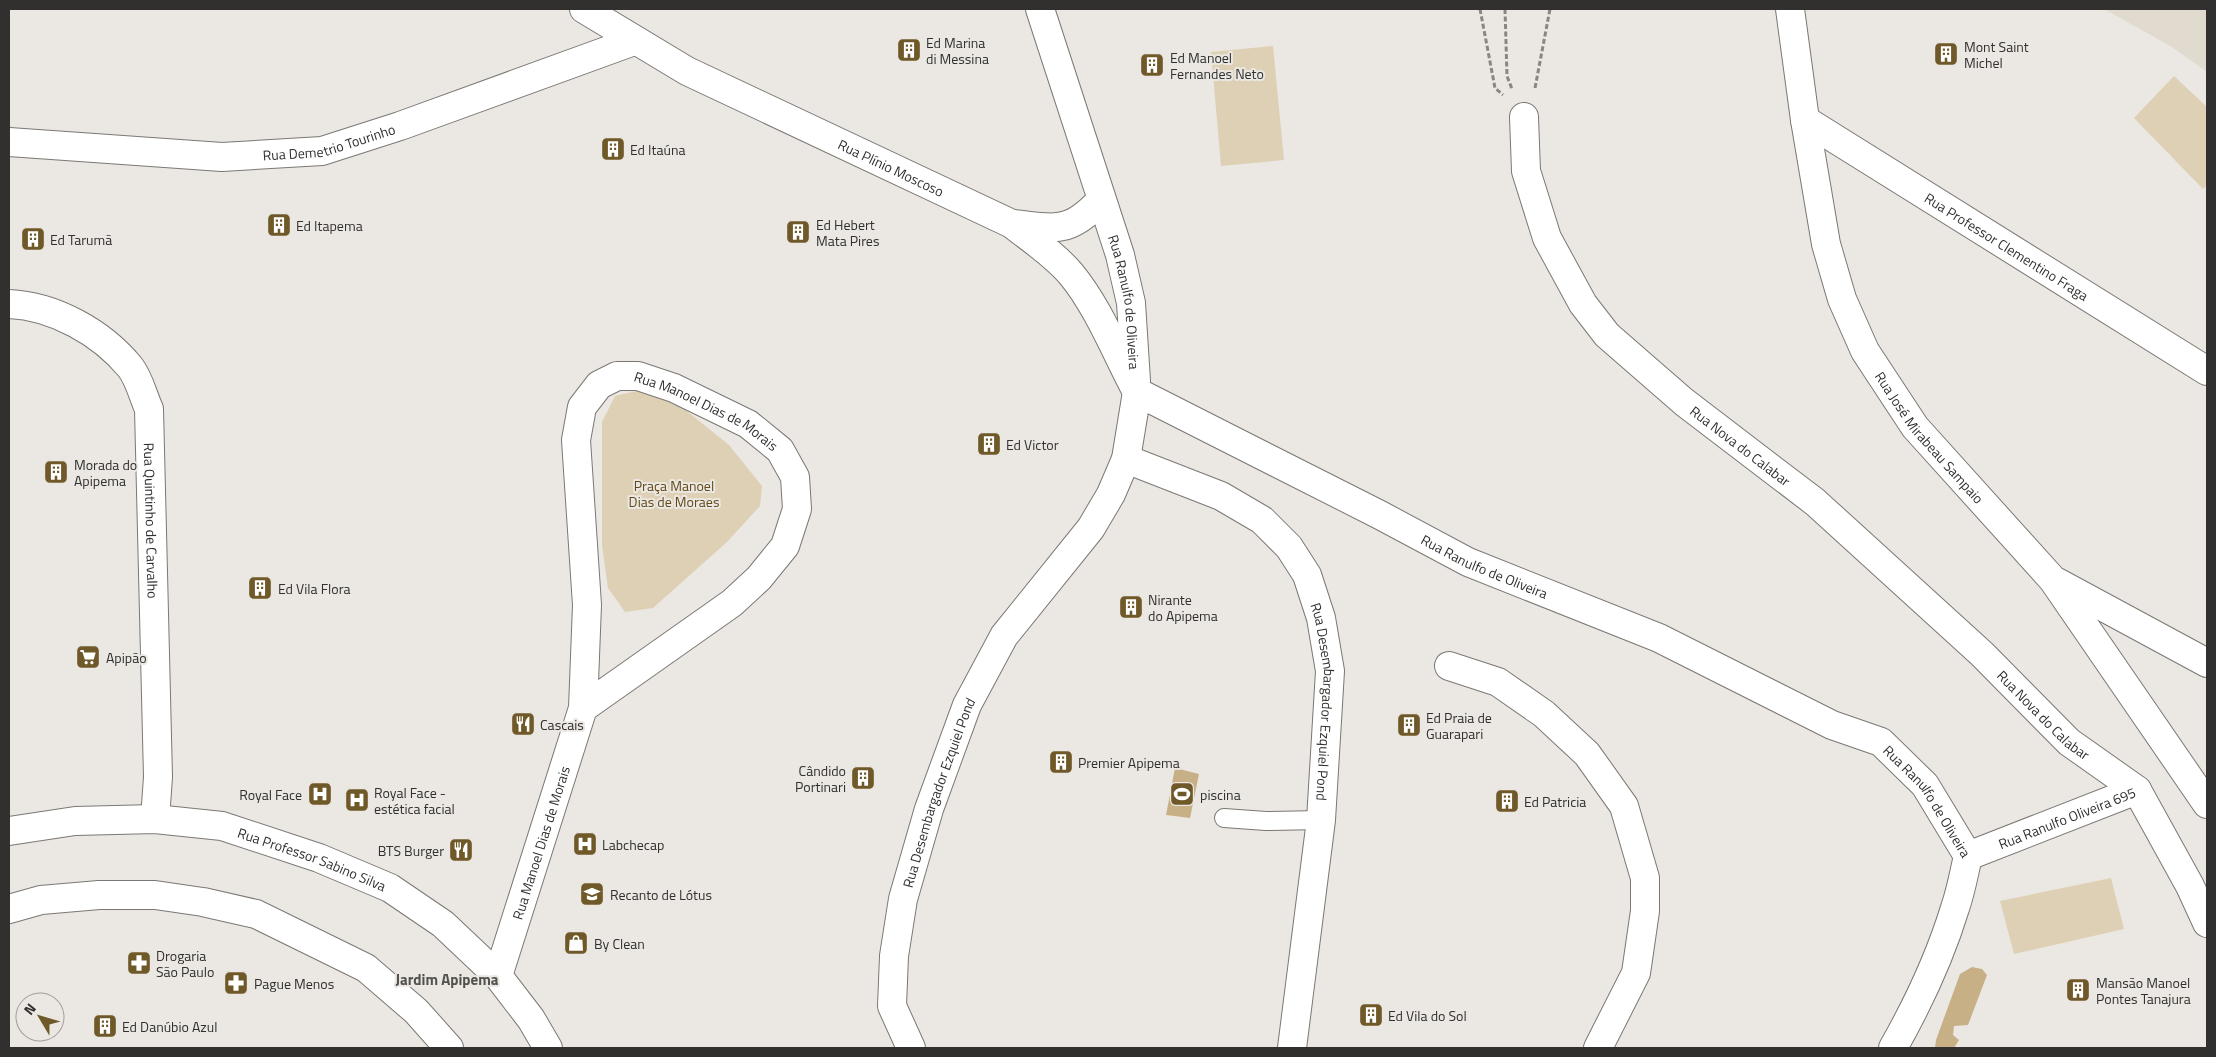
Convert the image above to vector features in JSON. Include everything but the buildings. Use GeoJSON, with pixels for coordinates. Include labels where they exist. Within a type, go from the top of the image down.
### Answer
{"type":"FeatureCollection","features":[{"type":"Feature","properties":{"kind":"street","name":"Rua Plínio Moscoso"},"geometry":{"type":"LineString","coordinates":[[584,9],[634,41],[687,71],[1012,224],[1048,252],[1070,274],[1090,301],[1137,392]]}},
{"type":"Feature","properties":{"kind":"street","name":"Rua Ranulfo de Oliveira"},"geometry":{"type":"LineString","coordinates":[[1040,9],[1120,255],[1131,303],[1137,392],[1380,515],[1468,562],[1659,638],[1832,725],[1881,742],[1926,785],[1968,856],[1955,908],[1939,950],[1920,997],[1893,1048]]}},
{"type":"Feature","properties":{"kind":"street","name":"Rua José Mirabeau Sampaio"},"geometry":{"type":"LineString","coordinates":[[1790,9],[1805,120],[1826,244],[1842,298],[1865,351],[1915,427],[2053,580],[2205,798]]}},
{"type":"Feature","properties":{"kind":"street","name":"Rua Demetrio Tourinho"},"geometry":{"type":"LineString","coordinates":[[9,142],[222,157],[322,150],[400,126],[634,41]]}},
{"type":"Feature","properties":{"kind":"street","name":"Rua Nova do Calabar"},"geometry":{"type":"LineString","coordinates":[[1524,117],[1526,171],[1547,238],[1583,304],[1608,335],[1684,402],[1815,502],[1982,654],[2069,742],[2137,790]]}},
{"type":"Feature","properties":{"kind":"street","name":"Rua Professor Clementino Fraga"},"geometry":{"type":"LineString","coordinates":[[1805,120],[2207,371]]}},
{"type":"Feature","properties":{"kind":"street"},"geometry":{"type":"LineString","coordinates":[[1012,224],[1052,228],[1067,226],[1086,216],[1101,200]]}},
{"type":"Feature","properties":{"kind":"street","name":"Rua Quintinho de Carvalho"},"geometry":{"type":"LineString","coordinates":[[9,304],[28,305],[63,317],[99,339],[130,368],[149,409],[158,776],[156,819]]}},
{"type":"Feature","properties":{"kind":"street","name":"Rua Manoel Dias de Morais"},"geometry":{"type":"LineString","coordinates":[[498,976],[583,708],[588,605],[576,440],[582,408],[599,385],[617,376],[638,376],[674,388],[748,424],[780,450],[795,477],[797,509],[785,546],[759,578],[732,603],[583,708]]}},
{"type":"Feature","properties":{"kind":"street","name":"Rua Desembargador Ezquiel Pond"},"geometry":{"type":"LineString","coordinates":[[911,1048],[892,1006],[894,956],[903,898],[935,792],[967,705],[1004,636],[1090,528],[1111,494],[1126,459],[1137,392]]}},
{"type":"Feature","properties":{"kind":"street","name":"Rua Desembargador Ezquiel Pond"},"geometry":{"type":"LineString","coordinates":[[1126,459],[1221,496],[1262,520],[1289,547],[1307,575],[1320,618],[1330,671],[1321,820],[1292,1048]]}},
{"type":"Feature","properties":{"kind":"street"},"geometry":{"type":"LineString","coordinates":[[2053,580],[2207,663]]}},
{"type":"Feature","properties":{"kind":"street"},"geometry":{"type":"LineString","coordinates":[[1449,666],[1498,682],[1544,714],[1587,754],[1624,806],[1646,878],[1645,911],[1636,973],[1598,1048]]}},
{"type":"Feature","properties":{"kind":"street","name":"Rua Ranulfo Oliveira 695"},"geometry":{"type":"LineString","coordinates":[[1968,856],[2137,790],[2190,886],[2207,923]]}},
{"type":"Feature","properties":{"kind":"street","name":"Rua Professor Sabino Silva"},"geometry":{"type":"LineString","coordinates":[[9,831],[75,821],[156,819],[222,826],[319,858],[390,888],[443,924],[498,976],[531,1019],[548,1048]]}},
{"type":"Feature","properties":{"kind":"street"},"geometry":{"type":"LineString","coordinates":[[9,909],[40,900],[99,895],[154,895],[203,902],[256,914],[366,968],[416,1011],[449,1048]]}},
{"type":"Feature","properties":{"kind":"lane"},"geometry":{"type":"LineString","coordinates":[[1224,818],[1266,821],[1321,820]]}},
{"type":"Feature","properties":{"kind":"path"},"geometry":{"type":"LineString","coordinates":[[1480,9],[1495,88],[1524,117]]}},
{"type":"Feature","properties":{"kind":"path"},"geometry":{"type":"LineString","coordinates":[[1505,9],[1507,76],[1524,117]]}},
{"type":"Feature","properties":{"kind":"path"},"geometry":{"type":"LineString","coordinates":[[1524,117],[1534,94],[1550,9]]}},
{"type":"Feature","properties":{"kind":"shaded area"},"geometry":{"type":"Polygon","coordinates":[[[2104,9],[2207,9],[2207,72],[2172,47],[2104,9]]]}},
{"type":"Feature","properties":{"kind":"shaded area","name":"piscina"},"geometry":{"type":"Polygon","coordinates":[[[1175,768],[1199,774],[1190,818],[1166,815],[1175,768]]]}},
{"type":"Feature","properties":{"kind":"shaded area"},"geometry":{"type":"Polygon","coordinates":[[[1972,967],[1982,969],[1987,975],[1968,1025],[1954,1026],[1953,1035],[1959,1040],[1954,1048],[1935,1048],[1936,1040],[1960,974],[1972,967]]]}},
{"type":"Feature","properties":{"kind":"green space"},"geometry":{"type":"Polygon","coordinates":[[[1273,46],[1284,160],[1221,166],[1211,52],[1273,46]]]}},
{"type":"Feature","properties":{"kind":"green space"},"geometry":{"type":"Polygon","coordinates":[[[2174,76],[2207,107],[2207,185],[2203,189],[2134,118],[2174,76]]]}},
{"type":"Feature","properties":{"kind":"green space","name":"Praça Manoel Dias de Moraes"},"geometry":{"type":"Polygon","coordinates":[[[640,390],[678,404],[729,445],[762,486],[760,506],[727,542],[653,608],[625,612],[608,588],[602,546],[602,422],[615,396],[640,390]]]}},
{"type":"Feature","properties":{"kind":"green space"},"geometry":{"type":"Polygon","coordinates":[[[2111,878],[2124,929],[2014,954],[2000,901],[2111,878]]]}},
{"type":"Feature","properties":{"kind":"place","name":"Ed Marina di Messina"},"geometry":{"type":"Point","coordinates":[909,50]}},
{"type":"Feature","properties":{"kind":"place","name":"Mont Saint Michel"},"geometry":{"type":"Point","coordinates":[1946,54]}},
{"type":"Feature","properties":{"kind":"place","name":"Ed Manoel Fernandes Neto"},"geometry":{"type":"Point","coordinates":[1152,65]}},
{"type":"Feature","properties":{"kind":"place","name":"Ed Itaúna"},"geometry":{"type":"Point","coordinates":[613,149]}},
{"type":"Feature","properties":{"kind":"place","name":"Ed Itapema"},"geometry":{"type":"Point","coordinates":[279,225]}},
{"type":"Feature","properties":{"kind":"place","name":"Ed Hebert Mata Pires"},"geometry":{"type":"Point","coordinates":[798,232]}},
{"type":"Feature","properties":{"kind":"place","name":"Ed Tarumã"},"geometry":{"type":"Point","coordinates":[33,239]}},
{"type":"Feature","properties":{"kind":"place","name":"Ed Victor"},"geometry":{"type":"Point","coordinates":[989,444]}},
{"type":"Feature","properties":{"kind":"place","name":"Morada do Apipema"},"geometry":{"type":"Point","coordinates":[56,472]}},
{"type":"Feature","properties":{"kind":"place","name":"Ed Vila Flora"},"geometry":{"type":"Point","coordinates":[260,588]}},
{"type":"Feature","properties":{"kind":"place","name":"Nirante do Apipema"},"geometry":{"type":"Point","coordinates":[1131,607]}},
{"type":"Feature","properties":{"kind":"place","name":"Apipão"},"geometry":{"type":"Point","coordinates":[88,657]}},
{"type":"Feature","properties":{"kind":"place","name":"Cascais"},"geometry":{"type":"Point","coordinates":[523,724]}},
{"type":"Feature","properties":{"kind":"place","name":"Ed Praia de Guarapari"},"geometry":{"type":"Point","coordinates":[1409,725]}},
{"type":"Feature","properties":{"kind":"place","name":"Premier Apipema"},"geometry":{"type":"Point","coordinates":[1061,762]}},
{"type":"Feature","properties":{"kind":"place","name":"Cândido Portinari"},"geometry":{"type":"Point","coordinates":[863,778]}},
{"type":"Feature","properties":{"kind":"place","name":"Royal Face"},"geometry":{"type":"Point","coordinates":[320,794]}},
{"type":"Feature","properties":{"kind":"place","name":"piscina"},"geometry":{"type":"Point","coordinates":[1182,794]}},
{"type":"Feature","properties":{"kind":"place","name":"Royal Face - estética facial"},"geometry":{"type":"Point","coordinates":[357,800]}},
{"type":"Feature","properties":{"kind":"place","name":"Ed Patricia"},"geometry":{"type":"Point","coordinates":[1507,801]}},
{"type":"Feature","properties":{"kind":"place","name":"Labchecap"},"geometry":{"type":"Point","coordinates":[585,844]}},
{"type":"Feature","properties":{"kind":"place","name":"BTS Burger"},"geometry":{"type":"Point","coordinates":[461,850]}},
{"type":"Feature","properties":{"kind":"place","name":"Recanto de Lótus"},"geometry":{"type":"Point","coordinates":[592,894]}},
{"type":"Feature","properties":{"kind":"place","name":"By Clean"},"geometry":{"type":"Point","coordinates":[576,943]}},
{"type":"Feature","properties":{"kind":"place","name":"Drogaria São Paulo"},"geometry":{"type":"Point","coordinates":[139,963]}},
{"type":"Feature","properties":{"kind":"place","name":"Pague Menos"},"geometry":{"type":"Point","coordinates":[236,983]}},
{"type":"Feature","properties":{"kind":"place","name":"Mansão Manoel Pontes Tanajura"},"geometry":{"type":"Point","coordinates":[2078,990]}},
{"type":"Feature","properties":{"kind":"place","name":"Ed Vila do Sol"},"geometry":{"type":"Point","coordinates":[1371,1015]}},
{"type":"Feature","properties":{"kind":"place","name":"Ed Danúbio Azul"},"geometry":{"type":"Point","coordinates":[105,1026]}},
{"type":"Feature","properties":{"kind":"district","name":"Jardim Apipema"},"geometry":{"type":"Point","coordinates":[447,979]}}]}
